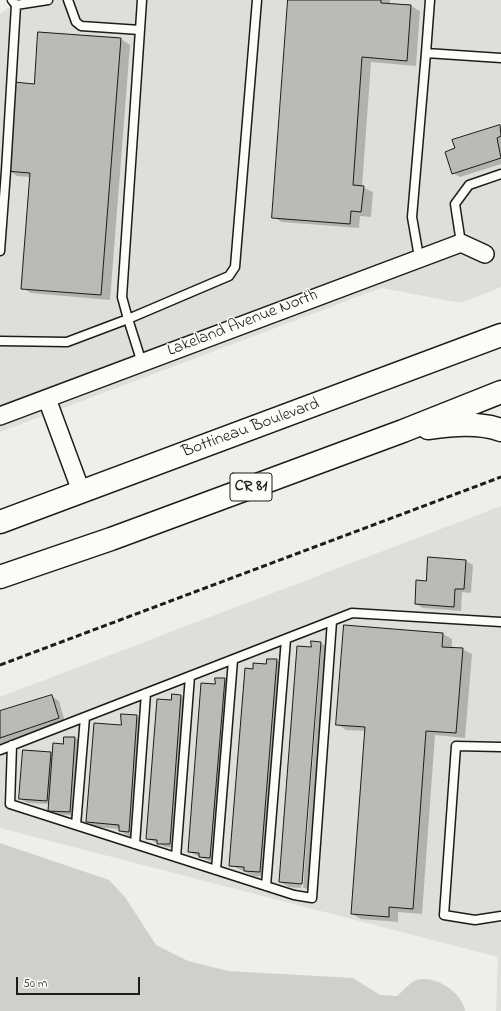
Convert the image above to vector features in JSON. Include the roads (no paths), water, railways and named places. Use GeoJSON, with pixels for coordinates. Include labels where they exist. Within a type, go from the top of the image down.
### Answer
{"type":"FeatureCollection","features":[{"type":"Feature","properties":{"kind":"highway","name":"Bottineau Boulevard"},"geometry":{"type":"LineString","coordinates":[[0,522],[81,491],[232,437],[501,335]]}},
{"type":"Feature","properties":{"kind":"highway","name":"CR 81"},"geometry":{"type":"LineString","coordinates":[[0,577],[112,539],[403,431],[501,392]]}},
{"type":"Feature","properties":{"kind":"highway"},"geometry":{"type":"LineString","coordinates":[[403,431],[451,425],[486,425],[501,430]]}},
{"type":"Feature","properties":{"kind":"street","name":"Lakeland Avenue North"},"geometry":{"type":"LineString","coordinates":[[0,416],[419,257],[461,243]]}},
{"type":"Feature","properties":{"kind":"street"},"geometry":{"type":"LineString","coordinates":[[461,243],[485,254]]}},
{"type":"Feature","properties":{"kind":"street"},"geometry":{"type":"LineString","coordinates":[[47,399],[81,491]]}},
{"type":"Feature","properties":{"kind":"lane"},"geometry":{"type":"LineString","coordinates":[[0,250],[6,171],[14,3],[48,0]]}},
{"type":"Feature","properties":{"kind":"lane"},"geometry":{"type":"LineString","coordinates":[[68,0],[76,22],[81,26],[140,30]]}},
{"type":"Feature","properties":{"kind":"lane"},"geometry":{"type":"LineString","coordinates":[[142,0],[122,297],[142,363]]}},
{"type":"Feature","properties":{"kind":"lane"},"geometry":{"type":"LineString","coordinates":[[0,341],[66,342],[128,319],[229,276],[235,267],[257,0]]}},
{"type":"Feature","properties":{"kind":"lane"},"geometry":{"type":"LineString","coordinates":[[419,257],[412,217],[430,0]]}},
{"type":"Feature","properties":{"kind":"lane"},"geometry":{"type":"LineString","coordinates":[[426,53],[501,58]]}},
{"type":"Feature","properties":{"kind":"lane"},"geometry":{"type":"LineString","coordinates":[[461,243],[454,204],[469,185],[501,174]]}},
{"type":"Feature","properties":{"kind":"lane"},"geometry":{"type":"LineString","coordinates":[[0,750],[352,613],[501,622]]}},
{"type":"Feature","properties":{"kind":"lane"},"geometry":{"type":"LineString","coordinates":[[12,745],[10,804],[294,895],[312,898],[332,622]]}},
{"type":"Feature","properties":{"kind":"lane"},"geometry":{"type":"LineString","coordinates":[[266,886],[286,639]]}},
{"type":"Feature","properties":{"kind":"lane"},"geometry":{"type":"LineString","coordinates":[[216,870],[233,660]]}},
{"type":"Feature","properties":{"kind":"lane"},"geometry":{"type":"LineString","coordinates":[[176,857],[190,676]]}},
{"type":"Feature","properties":{"kind":"lane"},"geometry":{"type":"LineString","coordinates":[[135,844],[146,693]]}},
{"type":"Feature","properties":{"kind":"lane"},"geometry":{"type":"LineString","coordinates":[[76,825],[85,717]]}},
{"type":"Feature","properties":{"kind":"lane"},"geometry":{"type":"LineString","coordinates":[[501,747],[456,746],[444,915],[475,920],[501,916]]}},
{"type":"Feature","properties":{"kind":"railway"},"geometry":{"type":"LineString","coordinates":[[0,665],[501,477]]}}]}
